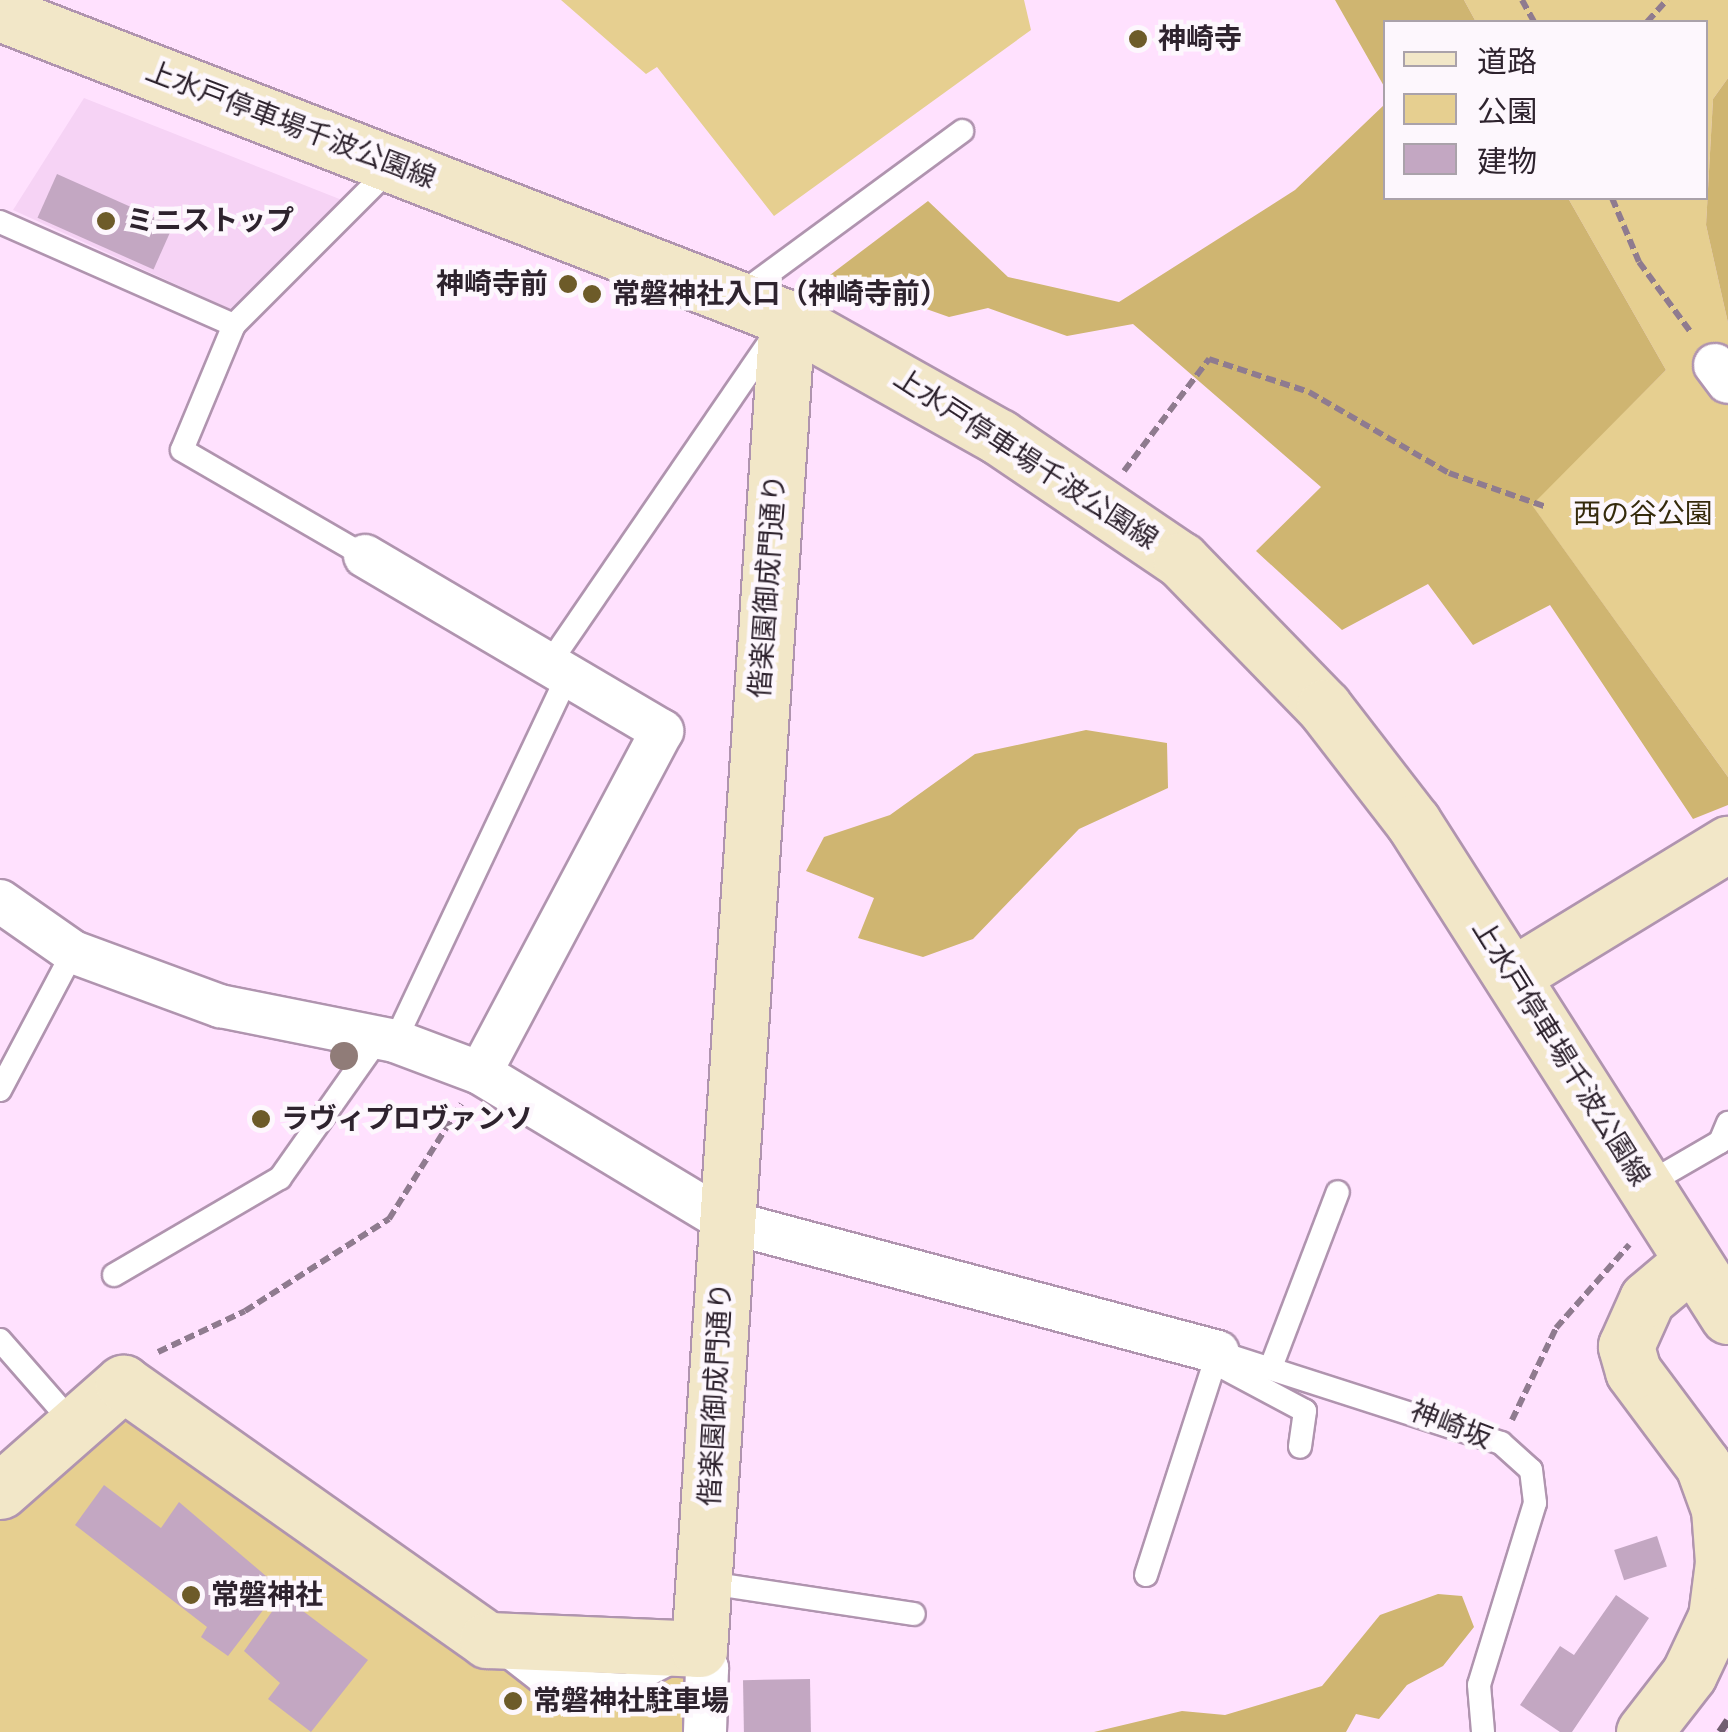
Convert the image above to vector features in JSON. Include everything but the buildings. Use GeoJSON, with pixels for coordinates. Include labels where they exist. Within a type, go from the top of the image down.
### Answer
{"type":"FeatureCollection","features":[{"type":"Feature","properties":{"kind":"street","name":"上水戸停車場千波公園線"},"geometry":{"type":"LineString","coordinates":[[17,10],[787,318],[1102,501],[1181,560],[1324,707],[1513,975],[1728,1316]]}},
{"type":"Feature","properties":{"kind":"street","name":"偕楽園御成門通り"},"geometry":{"type":"LineString","coordinates":[[699,1649],[709,1584],[725,1221],[787,318]]}},
{"type":"Feature","properties":{"kind":"street"},"geometry":{"type":"LineString","coordinates":[[365,556],[662,731],[480,1074]]}},
{"type":"Feature","properties":{"kind":"street"},"geometry":{"type":"LineString","coordinates":[[1513,975],[1728,844]]}},
{"type":"Feature","properties":{"kind":"street"},"geometry":{"type":"LineString","coordinates":[[0,901],[73,952],[220,1006],[387,1040],[480,1074],[725,1221],[1216,1357]]}},
{"type":"Feature","properties":{"kind":"street"},"geometry":{"type":"LineString","coordinates":[[1644,1732],[1689,1674],[1716,1618],[1726,1561],[1703,1466],[1633,1371],[1626,1346],[1647,1299],[1668,1222]]}},
{"type":"Feature","properties":{"kind":"street"},"geometry":{"type":"LineString","coordinates":[[0,1491],[71,1420],[123,1383],[487,1640],[699,1649],[708,1668],[705,1732]]}},
{"type":"Feature","properties":{"kind":"lane"},"geometry":{"type":"LineString","coordinates":[[735,298],[962,131]]}},
{"type":"Feature","properties":{"kind":"lane"},"geometry":{"type":"LineString","coordinates":[[365,556],[182,450],[234,325],[394,164]]}},
{"type":"Feature","properties":{"kind":"lane"},"geometry":{"type":"LineString","coordinates":[[0,222],[234,325]]}},
{"type":"Feature","properties":{"kind":"lane"},"geometry":{"type":"LineString","coordinates":[[114,1274],[280,1178],[387,1040],[558,671],[787,318]]}},
{"type":"Feature","properties":{"kind":"lane"},"geometry":{"type":"LineString","coordinates":[[0,1090],[73,952]]}},
{"type":"Feature","properties":{"kind":"lane"},"geometry":{"type":"LineString","coordinates":[[1668,1222],[1720,1142],[1728,1123]]}},
{"type":"Feature","properties":{"kind":"lane"},"geometry":{"type":"LineString","coordinates":[[1271,1367],[1338,1192]]}},
{"type":"Feature","properties":{"kind":"lane"},"geometry":{"type":"LineString","coordinates":[[0,1340],[71,1420]]}},
{"type":"Feature","properties":{"kind":"lane"},"geometry":{"type":"LineString","coordinates":[[1146,1575],[1216,1357],[1305,1411],[1300,1447]]}},
{"type":"Feature","properties":{"kind":"lane","name":"神崎坂"},"geometry":{"type":"LineString","coordinates":[[1216,1357],[1271,1367],[1501,1443],[1531,1470],[1535,1503],[1479,1684],[1483,1732]]}},
{"type":"Feature","properties":{"kind":"lane"},"geometry":{"type":"LineString","coordinates":[[709,1584],[914,1614]]}},
{"type":"Feature","properties":{"kind":"path"},"geometry":{"type":"LineString","coordinates":[[1649,20],[1666,0]]}},
{"type":"Feature","properties":{"kind":"path"},"geometry":{"type":"LineString","coordinates":[[1613,200],[1639,262],[1722,373]]}},
{"type":"Feature","properties":{"kind":"path"},"geometry":{"type":"LineString","coordinates":[[1102,501],[1208,359],[1308,392],[1449,473],[1544,506]]}},
{"type":"Feature","properties":{"kind":"path"},"geometry":{"type":"LineString","coordinates":[[123,1383],[148,1357],[245,1311],[389,1218],[480,1074]]}},
{"type":"Feature","properties":{"kind":"path"},"geometry":{"type":"LineString","coordinates":[[1501,1443],[1587,1283],[1668,1222]]}},
{"type":"Feature","properties":{"kind":"shaded area"},"geometry":{"type":"Polygon","coordinates":[[[1335,0],[1464,0],[1475,20],[1383,20],[1383,84],[1335,0]]]}},
{"type":"Feature","properties":{"kind":"shaded area"},"geometry":{"type":"Polygon","coordinates":[[[1728,78],[1728,323],[1706,225],[1713,99],[1728,78]]]}},
{"type":"Feature","properties":{"kind":"shaded area"},"geometry":{"type":"Polygon","coordinates":[[[84,98],[347,202],[230,309],[13,210],[84,98]]]}},
{"type":"Feature","properties":{"kind":"shaded area"},"geometry":{"type":"Polygon","coordinates":[[[1383,106],[1383,200],[1569,200],[1666,370],[1532,505],[1728,777],[1728,805],[1693,819],[1550,605],[1473,645],[1428,584],[1342,630],[1256,551],[1321,487],[1133,324],[1067,336],[988,308],[949,317],[830,275],[928,201],[1008,277],[1119,302],[1295,190],[1383,106]]]}},
{"type":"Feature","properties":{"kind":"shaded area"},"geometry":{"type":"Polygon","coordinates":[[[1086,730],[1167,743],[1168,788],[1079,829],[973,939],[923,957],[858,938],[874,898],[806,871],[824,837],[890,815],[975,754],[1086,730]]]}},
{"type":"Feature","properties":{"kind":"shaded area"},"geometry":{"type":"Polygon","coordinates":[[[1438,1594],[1462,1596],[1474,1627],[1443,1666],[1407,1685],[1379,1719],[1356,1714],[1346,1732],[1094,1732],[1182,1711],[1225,1715],[1322,1686],[1380,1615],[1438,1594]]]}},
{"type":"Feature","properties":{"kind":"green space"},"geometry":{"type":"Polygon","coordinates":[[[561,0],[1024,0],[1031,30],[774,216],[657,67],[646,74],[561,0]]]}},
{"type":"Feature","properties":{"kind":"green space","name":"西の谷公園"},"geometry":{"type":"Polygon","coordinates":[[[1464,0],[1728,0],[1728,78],[1713,99],[1708,189],[1708,20],[1475,20],[1464,0]]]}},
{"type":"Feature","properties":{"kind":"green space","name":"西の谷公園"},"geometry":{"type":"Polygon","coordinates":[[[1569,200],[1707,200],[1706,225],[1728,323],[1728,777],[1531,504],[1666,370],[1569,200]]]}},
{"type":"Feature","properties":{"kind":"green space","name":"常磐神社"},"geometry":{"type":"Polygon","coordinates":[[[129,1404],[486,1646],[696,1656],[694,1732],[0,1732],[0,1513],[129,1404]]]}},
{"type":"Feature","properties":{"kind":"railway"},"geometry":{"type":"LineString","coordinates":[[1720,1732],[1728,1720]]}},
{"type":"Feature","properties":{"kind":"place","name":"神崎寺"},"geometry":{"type":"Point","coordinates":[1138,39]}},
{"type":"Feature","properties":{"kind":"place","name":"ミニストップ"},"geometry":{"type":"Point","coordinates":[106,221]}},
{"type":"Feature","properties":{"kind":"place","name":"神崎寺前"},"geometry":{"type":"Point","coordinates":[568,284]}},
{"type":"Feature","properties":{"kind":"place","name":"常磐神社入口（神崎寺前）"},"geometry":{"type":"Point","coordinates":[592,294]}},
{"type":"Feature","properties":{"kind":"place","name":"ラヴィプロヴァンソ"},"geometry":{"type":"Point","coordinates":[261,1119]}},
{"type":"Feature","properties":{"kind":"place","name":"常磐神社"},"geometry":{"type":"Point","coordinates":[191,1595]}},
{"type":"Feature","properties":{"kind":"place","name":"常磐神社駐車場"},"geometry":{"type":"Point","coordinates":[513,1701]}}]}
